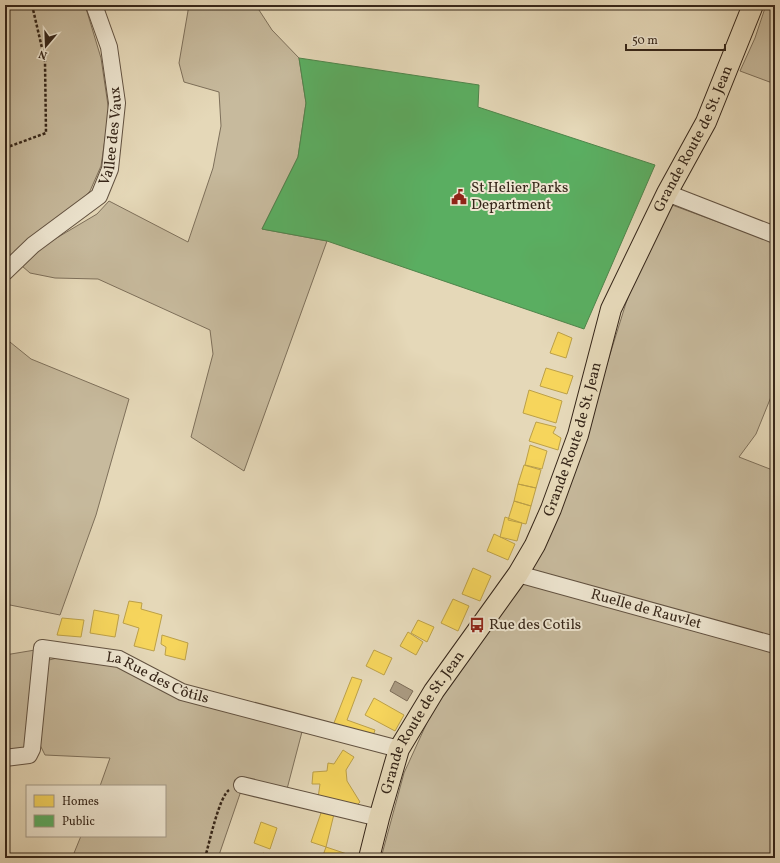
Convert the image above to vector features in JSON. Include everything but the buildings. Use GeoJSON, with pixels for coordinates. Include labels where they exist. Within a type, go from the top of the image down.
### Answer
{"type":"FeatureCollection","features":[{"type":"Feature","properties":{"kind":"main road","name":"Grande Route de St. Jean"},"geometry":{"type":"LineString","coordinates":[[369,858],[399,750],[434,691],[518,574],[535,545],[551,509],[575,442],[611,309],[667,193],[706,122],[753,5]]}},
{"type":"Feature","properties":{"kind":"street","name":"Vallee des Vaux"},"geometry":{"type":"LineString","coordinates":[[5,272],[33,245],[99,196],[110,169],[117,102],[109,47],[94,5]]}},
{"type":"Feature","properties":{"kind":"street"},"geometry":{"type":"LineString","coordinates":[[667,193],[775,235]]}},
{"type":"Feature","properties":{"kind":"street","name":"Ruelle de Rauvlet"},"geometry":{"type":"LineString","coordinates":[[518,574],[775,645]]}},
{"type":"Feature","properties":{"kind":"street","name":"La Rue des Côtils"},"geometry":{"type":"LineString","coordinates":[[5,758],[29,755],[32,749],[42,648],[119,659],[182,692],[399,750]]}},
{"type":"Feature","properties":{"kind":"street"},"geometry":{"type":"LineString","coordinates":[[242,785],[379,818]]}},
{"type":"Feature","properties":{"kind":"path"},"geometry":{"type":"LineString","coordinates":[[5,148],[46,133],[45,61],[32,5]]}},
{"type":"Feature","properties":{"kind":"path"},"geometry":{"type":"LineString","coordinates":[[205,858],[222,800],[227,791],[242,785]]}},
{"type":"Feature","properties":{"kind":"shaded area"},"geometry":{"type":"Polygon","coordinates":[[[5,5],[85,5],[101,58],[109,112],[101,166],[90,191],[79,203],[29,239],[5,262],[5,5]]]}},
{"type":"Feature","properties":{"kind":"shaded area"},"geometry":{"type":"Polygon","coordinates":[[[189,5],[258,5],[259,10],[272,30],[299,58],[306,103],[298,157],[262,229],[327,241],[244,471],[191,437],[213,354],[210,330],[98,279],[55,278],[30,273],[22,266],[38,249],[97,214],[109,201],[188,242],[213,168],[221,126],[219,92],[184,82],[179,63],[189,5]]]}},
{"type":"Feature","properties":{"kind":"shaded area"},"geometry":{"type":"Polygon","coordinates":[[[766,5],[775,5],[775,84],[740,71],[755,38],[766,5]]]}},
{"type":"Feature","properties":{"kind":"shaded area"},"geometry":{"type":"Polygon","coordinates":[[[672,205],[775,243],[775,387],[756,434],[739,457],[775,471],[775,858],[381,858],[404,773],[435,705],[531,567],[593,409],[626,303],[637,273],[672,205]]]}},
{"type":"Feature","properties":{"kind":"shaded area"},"geometry":{"type":"Polygon","coordinates":[[[5,338],[31,359],[129,399],[96,515],[60,615],[5,604],[5,338]]]}},
{"type":"Feature","properties":{"kind":"shaded area"},"geometry":{"type":"Polygon","coordinates":[[[35,650],[24,751],[5,754],[5,655],[35,650]]]}},
{"type":"Feature","properties":{"kind":"shaded area"},"geometry":{"type":"Polygon","coordinates":[[[57,658],[128,667],[303,728],[287,789],[242,788],[218,858],[72,858],[81,837],[166,837],[166,785],[100,785],[110,758],[45,755],[39,743],[45,661],[57,658]]]}},
{"type":"Feature","properties":{"kind":"shaded area"},"geometry":{"type":"Polygon","coordinates":[[[395,681],[413,691],[407,701],[390,691],[395,681]]]}},
{"type":"Feature","properties":{"kind":"place","name":"St Helier Parks Department"},"geometry":{"type":"Point","coordinates":[459,197]}},
{"type":"Feature","properties":{"kind":"place","name":"Rue des Cotils"},"geometry":{"type":"Point","coordinates":[477,625]}}]}
